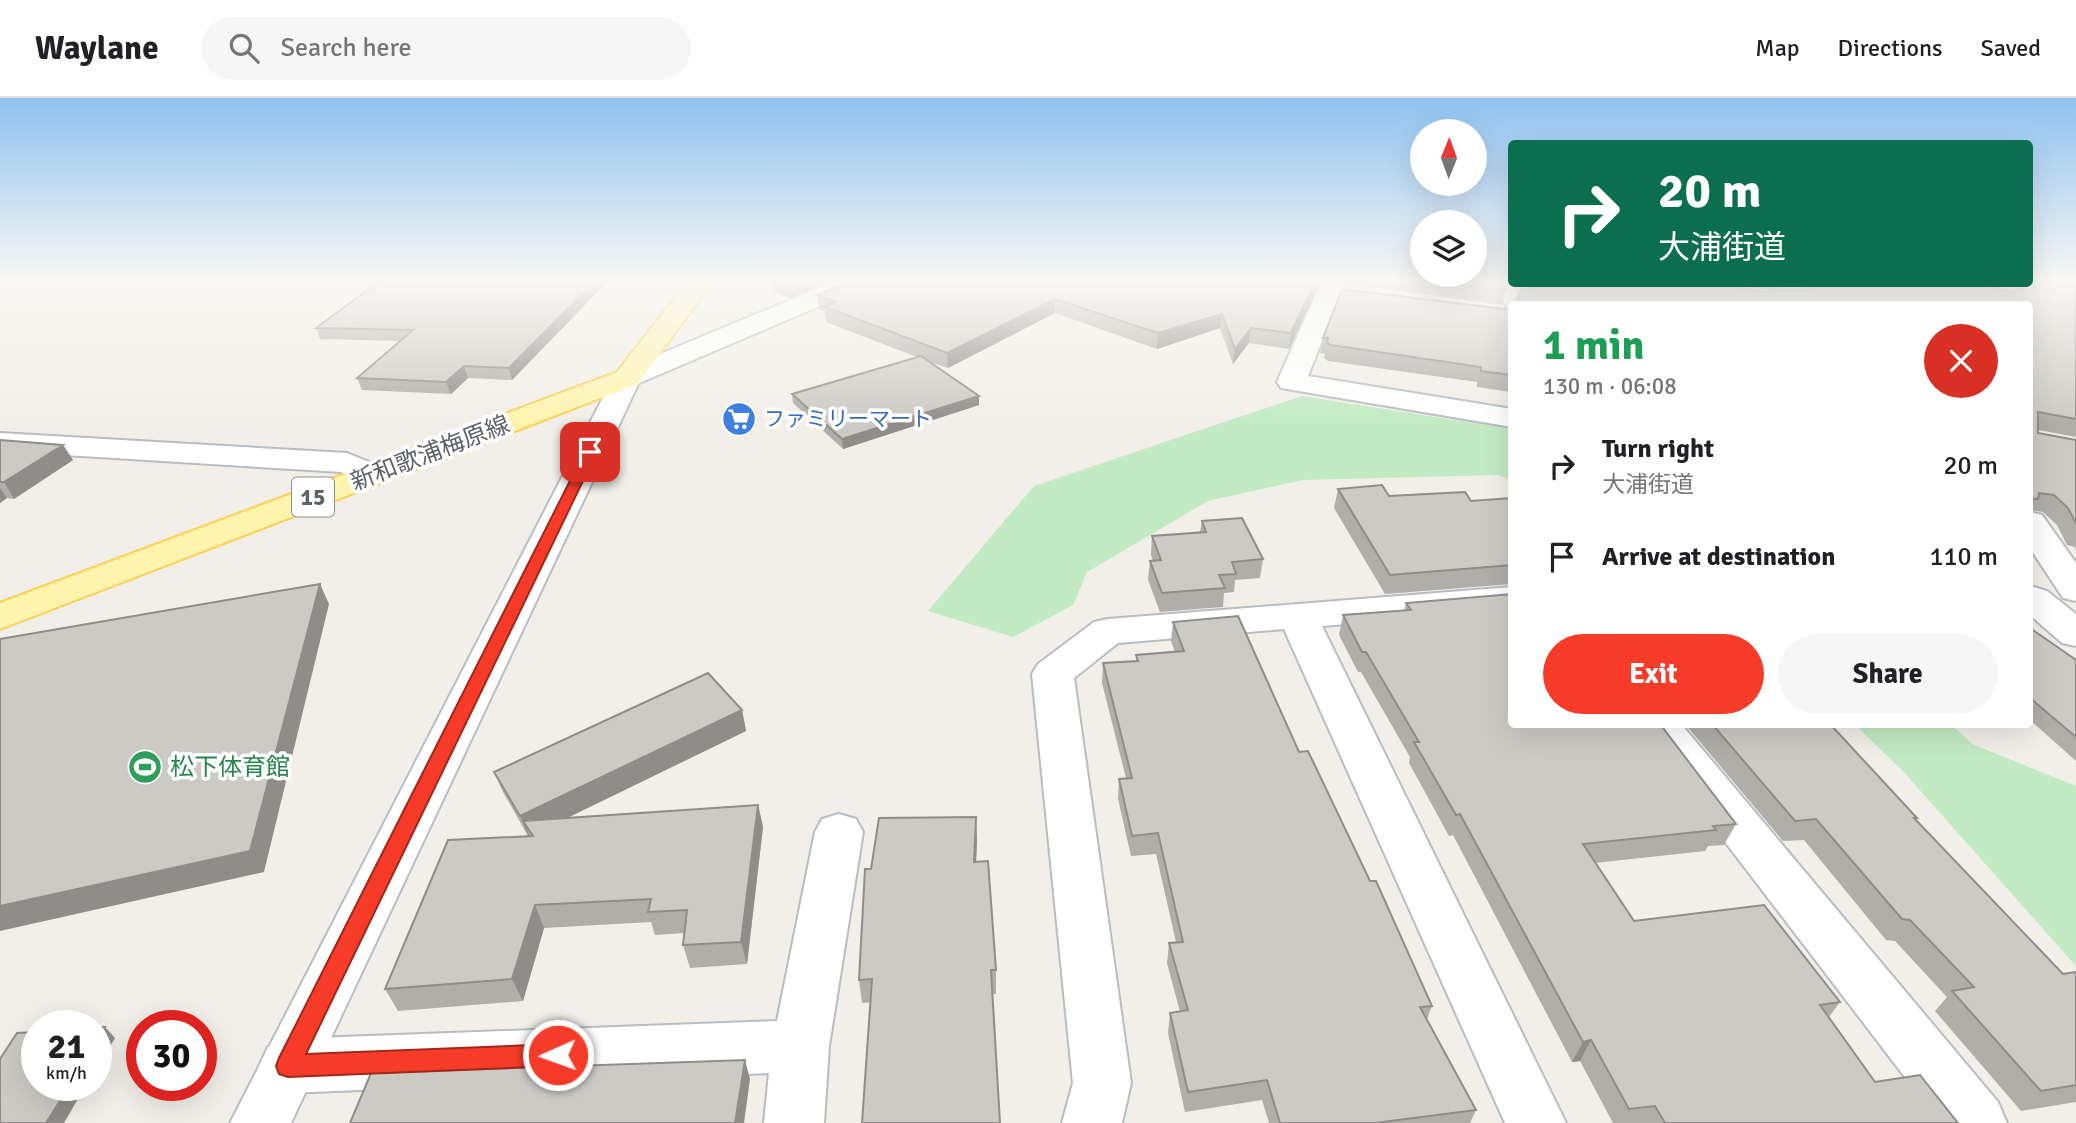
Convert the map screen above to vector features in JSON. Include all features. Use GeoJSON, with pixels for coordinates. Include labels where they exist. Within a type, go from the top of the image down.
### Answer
{"type":"FeatureCollection","features":[{"type":"Feature","properties":{"kind":"main road"},"geometry":{"type":"LineString","coordinates":[[627,378],[666,328]]}},
{"type":"Feature","properties":{"kind":"main road","name":"新和歌浦梅原線"},"geometry":{"type":"LineString","coordinates":[[0,617],[627,378]]}},
{"type":"Feature","properties":{"kind":"street"},"geometry":{"type":"LineString","coordinates":[[260,1123],[627,378],[748,328]]}},
{"type":"Feature","properties":{"kind":"street"},"geometry":{"type":"LineString","coordinates":[[1319,328],[1290,382],[1508,417]]}},
{"type":"Feature","properties":{"kind":"street"},"geometry":{"type":"LineString","coordinates":[[3,444],[347,463],[372,475]]}},
{"type":"Feature","properties":{"kind":"street"},"geometry":{"type":"LineString","coordinates":[[2033,526],[2076,590]]}},
{"type":"Feature","properties":{"kind":"street"},"geometry":{"type":"LineString","coordinates":[[2033,598],[2076,605]]}},
{"type":"Feature","properties":{"kind":"street"},"geometry":{"type":"LineString","coordinates":[[1092,1123],[1102,1083],[1053,674],[1108,631],[1508,599]]}},
{"type":"Feature","properties":{"kind":"street"},"geometry":{"type":"LineString","coordinates":[[2033,599],[2076,634]]}},
{"type":"Feature","properties":{"kind":"street"},"geometry":{"type":"LineString","coordinates":[[1298,616],[1536,1123]]}},
{"type":"Feature","properties":{"kind":"street"},"geometry":{"type":"LineString","coordinates":[[1659,728],[1977,1123]]}},
{"type":"Feature","properties":{"kind":"street"},"geometry":{"type":"LineString","coordinates":[[794,1123],[800,1046],[839,832]]}},
{"type":"Feature","properties":{"kind":"street"},"geometry":{"type":"LineString","coordinates":[[288,1066],[800,1046]]}},
{"type":"Feature","properties":{"kind":"green space"},"geometry":{"type":"Polygon","coordinates":[[[1302,396],[1508,428],[1508,479],[1499,475],[1303,480],[1208,501],[1087,572],[1073,605],[1013,637],[928,611],[1034,486],[1302,396]]]}},
{"type":"Feature","properties":{"kind":"green space"},"geometry":{"type":"Polygon","coordinates":[[[1858,728],[1955,728],[1972,744],[2076,786],[2076,966],[1902,770],[1858,728]]]}},
{"type":"Feature","properties":{"kind":"building"},"geometry":{"type":"Polygon","coordinates":[[[316,328],[549,328],[509,368],[464,366],[446,382],[357,378],[413,330],[316,328]]]}},
{"type":"Feature","properties":{"kind":"building"},"geometry":{"type":"Polygon","coordinates":[[[880,328],[997,328],[947,353],[880,328]]]}},
{"type":"Feature","properties":{"kind":"building"},"geometry":{"type":"Polygon","coordinates":[[[1142,328],[1175,328],[1158,333],[1142,328]]]}},
{"type":"Feature","properties":{"kind":"building"},"geometry":{"type":"Polygon","coordinates":[[[1227,328],[1293,328],[1291,333],[1251,328],[1235,349],[1227,328]]]}},
{"type":"Feature","properties":{"kind":"building"},"geometry":{"type":"Polygon","coordinates":[[[1327,328],[1508,328],[1508,374],[1481,371],[1481,367],[1331,345],[1327,343],[1328,338],[1323,338],[1327,328]]]}},
{"type":"Feature","properties":{"kind":"building"},"geometry":{"type":"Polygon","coordinates":[[[2033,328],[2076,328],[2076,419],[2038,412],[2038,433],[2076,440],[2076,523],[2068,508],[2054,495],[2039,493],[2038,499],[2033,498],[2033,328]]]}},
{"type":"Feature","properties":{"kind":"building"},"geometry":{"type":"Polygon","coordinates":[[[921,356],[979,396],[842,439],[792,394],[921,356]]]}},
{"type":"Feature","properties":{"kind":"building"},"geometry":{"type":"Polygon","coordinates":[[[0,440],[63,445],[0,482],[0,440]]]}},
{"type":"Feature","properties":{"kind":"building"},"geometry":{"type":"Polygon","coordinates":[[[1382,485],[1389,496],[1465,492],[1471,501],[1508,498],[1508,565],[1390,575],[1338,489],[1382,485]]]}},
{"type":"Feature","properties":{"kind":"building"},"geometry":{"type":"Polygon","coordinates":[[[1242,518],[1263,559],[1232,562],[1236,574],[1219,575],[1225,588],[1162,593],[1150,561],[1161,560],[1152,536],[1206,532],[1202,521],[1242,518]]]}},
{"type":"Feature","properties":{"kind":"building","name":"松下体育館"},"geometry":{"type":"Polygon","coordinates":[[[320,584],[250,851],[0,906],[0,639],[320,584]]]}},
{"type":"Feature","properties":{"kind":"building"},"geometry":{"type":"Polygon","coordinates":[[[1508,594],[1508,728],[1663,728],[1736,824],[1713,826],[1716,830],[1583,844],[1634,921],[1764,905],[1840,1002],[1820,1005],[1875,1082],[1920,1075],[1958,1123],[1665,1123],[1655,1106],[1629,1109],[1591,1040],[1583,1042],[1460,814],[1456,815],[1414,742],[1419,742],[1366,652],[1362,652],[1343,615],[1411,610],[1406,603],[1508,594]]]}},
{"type":"Feature","properties":{"kind":"building"},"geometry":{"type":"Polygon","coordinates":[[[1238,616],[1299,752],[1308,751],[1370,881],[1376,881],[1432,1006],[1420,1007],[1476,1110],[1375,1123],[1280,1123],[1267,1080],[1188,1092],[1170,1013],[1188,1010],[1169,943],[1183,942],[1158,833],[1132,836],[1119,779],[1132,778],[1103,663],[1138,661],[1136,655],[1184,651],[1173,622],[1238,616]]]}},
{"type":"Feature","properties":{"kind":"building"},"geometry":{"type":"Polygon","coordinates":[[[2033,630],[2076,660],[2076,737],[2033,701],[2033,630]]]}},
{"type":"Feature","properties":{"kind":"building"},"geometry":{"type":"Polygon","coordinates":[[[708,673],[742,710],[520,816],[494,772],[708,673]]]}},
{"type":"Feature","properties":{"kind":"building"},"geometry":{"type":"Polygon","coordinates":[[[1715,728],[1834,728],[1917,818],[1914,818],[2063,974],[2076,972],[2076,1085],[2041,1091],[1952,991],[1974,987],[1910,920],[1902,919],[1816,819],[1795,821],[1715,728]]]}},
{"type":"Feature","properties":{"kind":"building"},"geometry":{"type":"Polygon","coordinates":[[[758,805],[741,942],[683,945],[687,910],[648,912],[651,899],[535,905],[512,979],[385,989],[448,840],[533,836],[523,821],[758,805]]]}},
{"type":"Feature","properties":{"kind":"building"},"geometry":{"type":"Polygon","coordinates":[[[976,817],[974,862],[988,861],[996,970],[991,970],[1000,1123],[862,1123],[872,979],[859,980],[865,869],[871,869],[879,818],[976,817]]]}},
{"type":"Feature","properties":{"kind":"building"},"geometry":{"type":"Polygon","coordinates":[[[17,1033],[21,1033],[21,1101],[60,1101],[46,1123],[0,1123],[0,1059],[17,1033]]]}},
{"type":"Feature","properties":{"kind":"building"},"geometry":{"type":"Polygon","coordinates":[[[745,1060],[735,1123],[350,1123],[371,1073],[745,1060]]]}},
{"type":"Feature","properties":{"kind":"place","name":"ファミリーマート"},"geometry":{"type":"Point","coordinates":[739,419]}},
{"type":"Feature","properties":{"kind":"place","name":"松下体育館"},"geometry":{"type":"Point","coordinates":[145,767]}},
{"type":"Feature","properties":{"kind":"route"},"geometry":{"type":"LineString","coordinates":[[558,1055],[288,1066],[590,452]]}}]}
